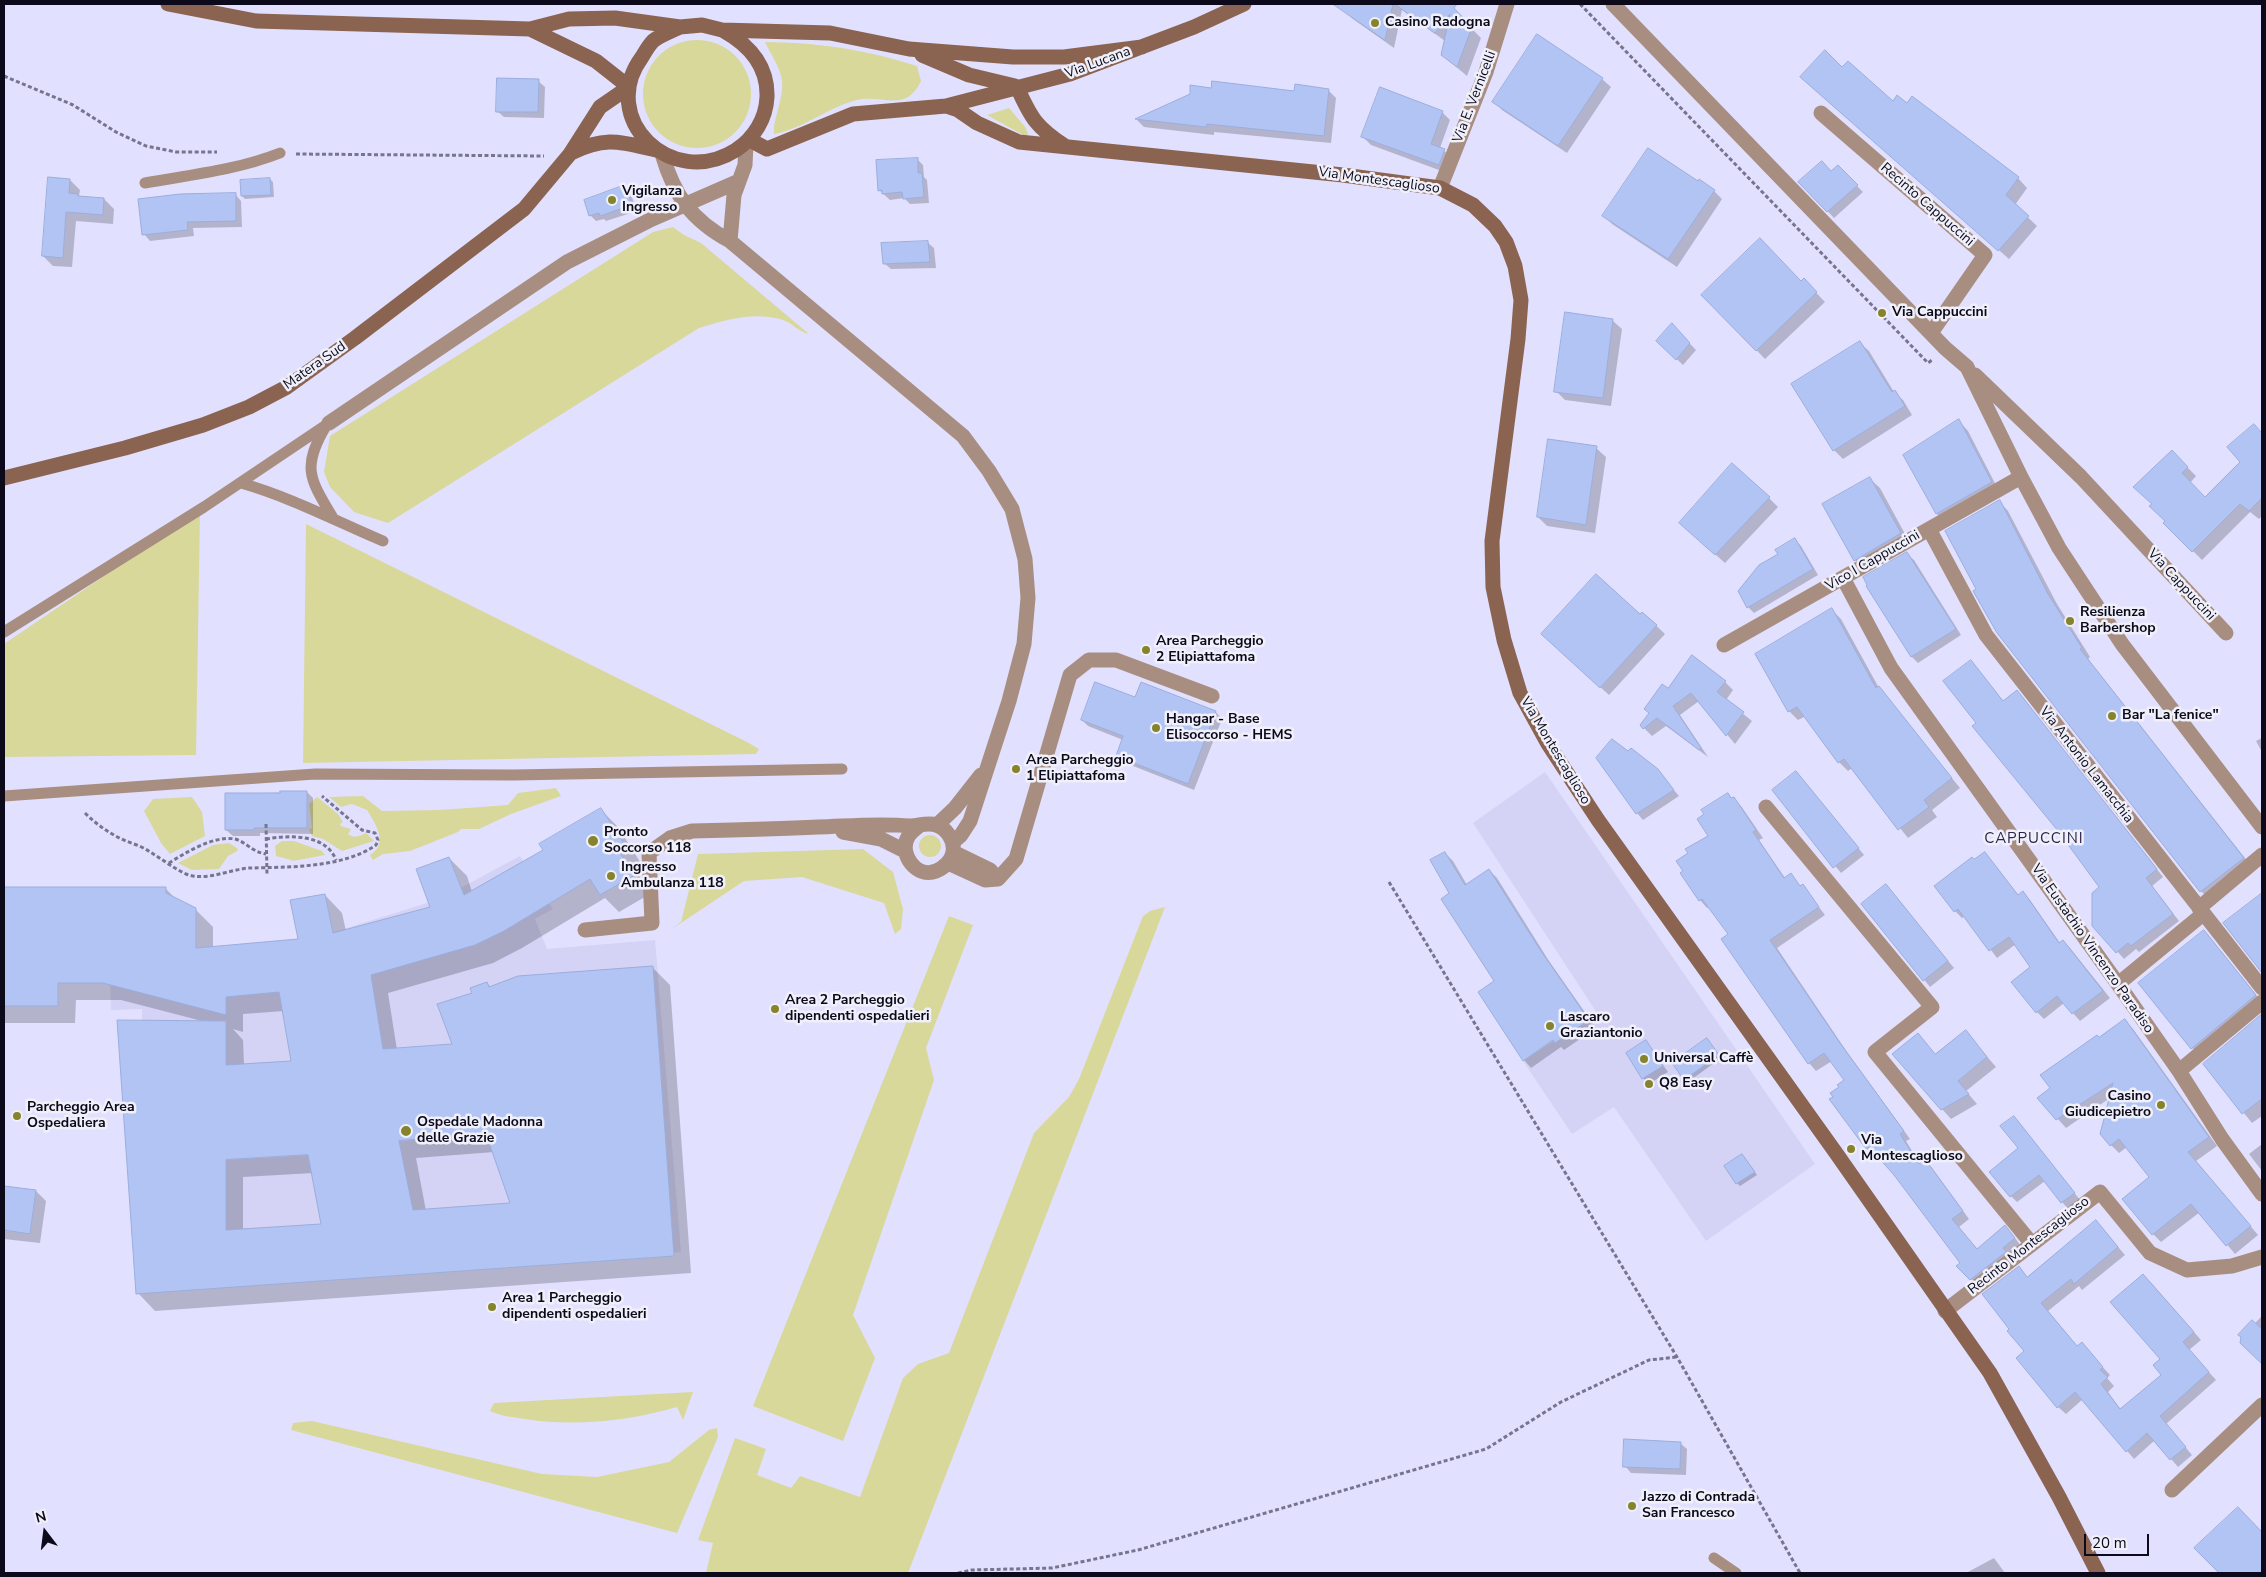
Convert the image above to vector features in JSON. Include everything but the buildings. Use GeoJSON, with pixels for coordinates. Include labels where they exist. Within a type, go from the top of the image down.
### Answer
{"type":"FeatureCollection","features":[{"type":"Feature","properties":{"kind":"main road"},"geometry":{"type":"LineString","coordinates":[[168,4],[256,21],[530,29],[569,19],[615,18],[680,27],[702,25],[722,30],[830,33],[909,49],[1014,57],[1064,57],[1142,47]]}},
{"type":"Feature","properties":{"kind":"main road","name":"Via Lucana"},"geometry":{"type":"LineString","coordinates":[[748,142],[767,149],[853,114],[900,108],[946,106],[1070,74],[1194,27],[1244,4]]}},
{"type":"Feature","properties":{"kind":"main road"},"geometry":{"type":"LineString","coordinates":[[659,152],[638,130],[630,110],[629,87],[633,69],[653,41],[680,27]]}},
{"type":"Feature","properties":{"kind":"main road"},"geometry":{"type":"LineString","coordinates":[[530,29],[596,61],[629,87]]}},
{"type":"Feature","properties":{"kind":"main road"},"geometry":{"type":"LineString","coordinates":[[567,158],[588,145],[612,141],[659,152],[678,161],[694,164],[722,159],[748,142],[758,128],[764,113],[766,85],[762,68],[753,52],[741,40],[722,30]]}},
{"type":"Feature","properties":{"kind":"main road"},"geometry":{"type":"LineString","coordinates":[[909,49],[968,75],[1017,87]]}},
{"type":"Feature","properties":{"kind":"main road","name":"Matera Sud"},"geometry":{"type":"LineString","coordinates":[[4,478],[125,448],[203,425],[249,407],[287,387],[363,332],[524,209],[567,158],[600,107],[629,87]]}},
{"type":"Feature","properties":{"kind":"main road","name":"Via Montescaglioso"},"geometry":{"type":"LineString","coordinates":[[1017,87],[1030,117],[1043,132],[1069,148]]}},
{"type":"Feature","properties":{"kind":"main road","name":"Via Montescaglioso"},"geometry":{"type":"LineString","coordinates":[[946,106],[958,110],[977,123],[1019,142],[1343,175],[1440,188],[1474,205],[1496,226],[1506,242],[1515,266],[1521,300],[1518,339],[1492,541],[1493,587],[1504,640],[1520,693],[1548,744],[1598,820],[1836,1153],[1990,1373],[2059,1497],[2098,1573]]}},
{"type":"Feature","properties":{"kind":"street","name":"Via E. Vernicelli"},"geometry":{"type":"LineString","coordinates":[[1440,188],[1486,72],[1507,4]]}},
{"type":"Feature","properties":{"kind":"street","name":"Via Cappuccini"},"geometry":{"type":"LineString","coordinates":[[1614,4],[1931,333],[2081,477],[2226,633]]}},
{"type":"Feature","properties":{"kind":"street","name":"Recinto Cappuccini"},"geometry":{"type":"LineString","coordinates":[[1821,113],[1985,256],[1931,333]]}},
{"type":"Feature","properties":{"kind":"street"},"geometry":{"type":"LineString","coordinates":[[730,241],[731,214],[737,182],[745,165],[748,142]]}},
{"type":"Feature","properties":{"kind":"street"},"geometry":{"type":"LineString","coordinates":[[659,152],[670,180],[684,205],[709,230],[730,241],[963,436],[989,471],[1012,509],[1025,559],[1028,598],[1024,644],[1009,701],[970,821],[951,852],[935,872],[922,872],[913,867],[905,851],[881,839],[817,828]]}},
{"type":"Feature","properties":{"kind":"street"},"geometry":{"type":"LineString","coordinates":[[329,423],[567,262],[684,205],[737,182]]}},
{"type":"Feature","properties":{"kind":"street","name":"Via Cappuccini"},"geometry":{"type":"LineString","coordinates":[[1967,366],[2021,477],[2059,548],[2122,644],[2262,827]]}},
{"type":"Feature","properties":{"kind":"street","name":"Vico I Cappuccini"},"geometry":{"type":"LineString","coordinates":[[1724,645],[2021,477]]}},
{"type":"Feature","properties":{"kind":"street","name":"Via Antonio Lamacchia"},"geometry":{"type":"LineString","coordinates":[[1928,529],[1986,635],[2262,988]]}},
{"type":"Feature","properties":{"kind":"street","name":"Via Eustachio Vincenzo Paradiso"},"geometry":{"type":"LineString","coordinates":[[1843,578],[1892,668],[2118,984],[2179,1071],[2222,1139],[2262,1194]]}},
{"type":"Feature","properties":{"kind":"street"},"geometry":{"type":"LineString","coordinates":[[585,930],[652,923],[649,854],[670,838],[692,831],[817,828],[886,824],[937,825],[948,833],[951,852],[985,880],[998,878],[1016,859],[1070,675],[1089,660],[1116,660],[1212,696]]}},
{"type":"Feature","properties":{"kind":"street"},"geometry":{"type":"LineString","coordinates":[[937,825],[955,808],[986,768]]}},
{"type":"Feature","properties":{"kind":"street"},"geometry":{"type":"LineString","coordinates":[[1766,807],[1932,1006],[1875,1052],[2032,1244]]}},
{"type":"Feature","properties":{"kind":"street"},"geometry":{"type":"LineString","coordinates":[[905,851],[908,835],[919,826]]}},
{"type":"Feature","properties":{"kind":"street"},"geometry":{"type":"LineString","coordinates":[[2118,984],[2262,855]]}},
{"type":"Feature","properties":{"kind":"street"},"geometry":{"type":"LineString","coordinates":[[2179,1071],[2262,1002]]}},
{"type":"Feature","properties":{"kind":"street","name":"Recinto Montescaglioso"},"geometry":{"type":"LineString","coordinates":[[1946,1311],[2100,1192],[2150,1253],[2186,1270],[2232,1266],[2262,1257]]}},
{"type":"Feature","properties":{"kind":"street"},"geometry":{"type":"LineString","coordinates":[[2172,1490],[2262,1405]]}},
{"type":"Feature","properties":{"kind":"lane"},"geometry":{"type":"LineString","coordinates":[[145,184],[243,165],[280,153]]}},
{"type":"Feature","properties":{"kind":"lane"},"geometry":{"type":"LineString","coordinates":[[4,632],[241,483],[329,423]]}},
{"type":"Feature","properties":{"kind":"lane"},"geometry":{"type":"LineString","coordinates":[[329,423],[317,441],[311,458],[310,474],[317,491],[333,518]]}},
{"type":"Feature","properties":{"kind":"lane"},"geometry":{"type":"LineString","coordinates":[[241,483],[276,493],[312,511],[333,518],[383,541]]}},
{"type":"Feature","properties":{"kind":"lane"},"geometry":{"type":"LineString","coordinates":[[4,796],[315,774],[514,775],[842,769]]}},
{"type":"Feature","properties":{"kind":"lane"},"geometry":{"type":"LineString","coordinates":[[1714,1558],[1736,1573]]}},
{"type":"Feature","properties":{"kind":"path"},"geometry":{"type":"LineString","coordinates":[[1580,4],[1928,364]]}},
{"type":"Feature","properties":{"kind":"path"},"geometry":{"type":"LineString","coordinates":[[4,76],[73,105],[116,132],[146,146],[176,152],[223,152]]}},
{"type":"Feature","properties":{"kind":"path"},"geometry":{"type":"LineString","coordinates":[[280,153],[545,156],[567,158]]}},
{"type":"Feature","properties":{"kind":"path"},"geometry":{"type":"LineString","coordinates":[[86,813],[98,825],[187,874],[199,876],[249,868],[267,869],[310,866],[366,851],[376,845],[378,840],[375,833],[362,830],[322,796]]}},
{"type":"Feature","properties":{"kind":"path"},"geometry":{"type":"LineString","coordinates":[[266,824],[267,875]]}},
{"type":"Feature","properties":{"kind":"path"},"geometry":{"type":"LineString","coordinates":[[266,839],[298,836],[333,851],[336,860]]}},
{"type":"Feature","properties":{"kind":"path"},"geometry":{"type":"LineString","coordinates":[[169,863],[191,849],[222,840],[234,839],[256,852],[266,854]]}},
{"type":"Feature","properties":{"kind":"path"},"geometry":{"type":"LineString","coordinates":[[1389,882],[1677,1357],[1800,1573]]}},
{"type":"Feature","properties":{"kind":"path"},"geometry":{"type":"LineString","coordinates":[[958,1573],[972,1570],[1052,1568],[1138,1550],[1486,1449],[1561,1402],[1649,1360],[1677,1357]]}},
{"type":"Feature","properties":{"kind":"shaded area","name":"Q8 Easy"},"geometry":{"type":"Polygon","coordinates":[[[1545,772],[1815,1164],[1706,1241],[1614,1107],[1572,1134],[1523,1061],[1597,1013],[1473,823],[1545,772]]]}},
{"type":"Feature","properties":{"kind":"shaded area","name":"Ospedale Madonna delle Grazie"},"geometry":{"type":"Polygon","coordinates":[[[520,856],[553,909],[535,919],[547,949],[655,940],[681,1252],[141,1294],[142,1009],[111,1010],[109,950],[211,954],[318,937],[440,899],[520,856]]]}},
{"type":"Feature","properties":{"kind":"green space"},"geometry":{"type":"Polygon","coordinates":[[[697,40],[718,44],[735,56],[747,73],[751,94],[747,115],[735,132],[718,144],[697,148],[676,144],[659,132],[647,115],[643,94],[647,73],[659,56],[676,44],[697,40]]]}},
{"type":"Feature","properties":{"kind":"green space"},"geometry":{"type":"Polygon","coordinates":[[[765,42],[823,45],[899,60],[917,66],[921,81],[915,91],[908,97],[900,100],[863,99],[853,101],[794,128],[774,134],[782,81],[778,66],[765,42]]]}},
{"type":"Feature","properties":{"kind":"green space"},"geometry":{"type":"Polygon","coordinates":[[[1009,108],[1026,128],[1028,135],[1025,136],[987,115],[1009,108]]]}},
{"type":"Feature","properties":{"kind":"green space"},"geometry":{"type":"Polygon","coordinates":[[[673,227],[701,243],[809,334],[783,320],[762,316],[740,318],[699,328],[388,523],[354,512],[330,487],[324,472],[330,436],[653,232],[673,227]]]}},
{"type":"Feature","properties":{"kind":"green space"},"geometry":{"type":"Polygon","coordinates":[[[200,511],[196,755],[4,757],[4,644],[200,511]]]}},
{"type":"Feature","properties":{"kind":"green space"},"geometry":{"type":"Polygon","coordinates":[[[306,524],[759,749],[756,754],[303,763],[306,524]]]}},
{"type":"Feature","properties":{"kind":"green space"},"geometry":{"type":"Polygon","coordinates":[[[556,788],[561,796],[511,814],[479,829],[461,829],[458,832],[410,851],[383,854],[373,860],[370,855],[376,850],[380,839],[377,828],[367,810],[352,804],[341,807],[329,797],[363,796],[382,811],[440,810],[508,805],[518,793],[556,788]]]}},
{"type":"Feature","properties":{"kind":"green space"},"geometry":{"type":"Polygon","coordinates":[[[192,797],[202,812],[205,836],[170,854],[161,843],[144,811],[153,799],[192,797]]]}},
{"type":"Feature","properties":{"kind":"green space"},"geometry":{"type":"Polygon","coordinates":[[[317,797],[338,814],[343,822],[340,824],[341,826],[351,829],[348,834],[350,836],[355,837],[366,833],[374,841],[342,851],[323,839],[312,836],[309,829],[312,828],[309,804],[317,797]]]}},
{"type":"Feature","properties":{"kind":"green space"},"geometry":{"type":"Polygon","coordinates":[[[926,835],[934,835],[941,842],[941,850],[934,857],[926,857],[919,850],[919,842],[926,835]]]}},
{"type":"Feature","properties":{"kind":"green space"},"geometry":{"type":"Polygon","coordinates":[[[282,841],[294,841],[322,851],[325,855],[293,861],[276,856],[275,846],[282,841]]]}},
{"type":"Feature","properties":{"kind":"green space"},"geometry":{"type":"Polygon","coordinates":[[[229,843],[238,849],[228,856],[219,869],[192,870],[178,863],[213,845],[229,843]]]}},
{"type":"Feature","properties":{"kind":"green space"},"geometry":{"type":"Polygon","coordinates":[[[863,849],[893,872],[903,909],[901,929],[895,934],[884,903],[802,877],[744,881],[669,931],[681,922],[698,854],[863,849]]]}},
{"type":"Feature","properties":{"kind":"green space"},"geometry":{"type":"Polygon","coordinates":[[[1165,907],[908,1573],[706,1573],[713,1543],[698,1540],[735,1438],[766,1449],[757,1475],[791,1488],[800,1476],[860,1497],[903,1378],[918,1364],[949,1353],[1034,1133],[1069,1097],[1079,1079],[1143,916],[1150,911],[1165,907]]]}},
{"type":"Feature","properties":{"kind":"green space"},"geometry":{"type":"Polygon","coordinates":[[[949,916],[973,925],[926,1048],[934,1080],[853,1315],[875,1358],[843,1441],[753,1406],[949,916]]]}},
{"type":"Feature","properties":{"kind":"green space"},"geometry":{"type":"Polygon","coordinates":[[[693,1392],[683,1420],[677,1407],[621,1419],[582,1422],[524,1419],[490,1411],[494,1403],[693,1392]]]}},
{"type":"Feature","properties":{"kind":"green space"},"geometry":{"type":"Polygon","coordinates":[[[312,1421],[542,1474],[597,1477],[669,1462],[709,1430],[717,1428],[718,1437],[677,1533],[291,1430],[293,1423],[312,1421]]]}},
{"type":"Feature","properties":{"kind":"place","name":"Casino Radogna"},"geometry":{"type":"Point","coordinates":[1375,23]}},
{"type":"Feature","properties":{"kind":"place","name":"Vigilanza Ingresso"},"geometry":{"type":"Point","coordinates":[612,200]}},
{"type":"Feature","properties":{"kind":"place","name":"Via Cappuccini"},"geometry":{"type":"Point","coordinates":[1882,313]}},
{"type":"Feature","properties":{"kind":"place","name":"Resilienza Barbershop"},"geometry":{"type":"Point","coordinates":[2070,621]}},
{"type":"Feature","properties":{"kind":"place","name":"Area Parcheggio 2 Elipiattafoma"},"geometry":{"type":"Point","coordinates":[1146,650]}},
{"type":"Feature","properties":{"kind":"place","name":"Bar \"La fenice\""},"geometry":{"type":"Point","coordinates":[2112,716]}},
{"type":"Feature","properties":{"kind":"place","name":"Hangar - Base Elisoccorso - HEMS"},"geometry":{"type":"Point","coordinates":[1156,728]}},
{"type":"Feature","properties":{"kind":"place","name":"Area Parcheggio 1 Elipiattafoma"},"geometry":{"type":"Point","coordinates":[1016,769]}},
{"type":"Feature","properties":{"kind":"place","name":"Pronto Soccorso 118"},"geometry":{"type":"Point","coordinates":[593,841]}},
{"type":"Feature","properties":{"kind":"place","name":"Ingresso Ambulanza 118"},"geometry":{"type":"Point","coordinates":[611,876]}},
{"type":"Feature","properties":{"kind":"place","name":"Area 2 Parcheggio dipendenti ospedalieri"},"geometry":{"type":"Point","coordinates":[775,1009]}},
{"type":"Feature","properties":{"kind":"place","name":"Lascaro Graziantonio"},"geometry":{"type":"Point","coordinates":[1550,1026]}},
{"type":"Feature","properties":{"kind":"place","name":"Universal Caffè"},"geometry":{"type":"Point","coordinates":[1644,1059]}},
{"type":"Feature","properties":{"kind":"place","name":"Q8 Easy"},"geometry":{"type":"Point","coordinates":[1649,1084]}},
{"type":"Feature","properties":{"kind":"place","name":"Casino Giudicepietro"},"geometry":{"type":"Point","coordinates":[2161,1105]}},
{"type":"Feature","properties":{"kind":"place","name":"Parcheggio Area Ospedaliera"},"geometry":{"type":"Point","coordinates":[17,1116]}},
{"type":"Feature","properties":{"kind":"place","name":"Ospedale Madonna delle Grazie"},"geometry":{"type":"Point","coordinates":[406,1131]}},
{"type":"Feature","properties":{"kind":"place","name":"Via Montescaglioso"},"geometry":{"type":"Point","coordinates":[1851,1149]}},
{"type":"Feature","properties":{"kind":"place","name":"Area 1 Parcheggio dipendenti ospedalieri"},"geometry":{"type":"Point","coordinates":[492,1307]}},
{"type":"Feature","properties":{"kind":"place","name":"Jazzo di Contrada San Francesco"},"geometry":{"type":"Point","coordinates":[1632,1506]}},
{"type":"Feature","properties":{"kind":"district","name":"CAPPUCCINI"},"geometry":{"type":"Point","coordinates":[2034,839]}}]}
